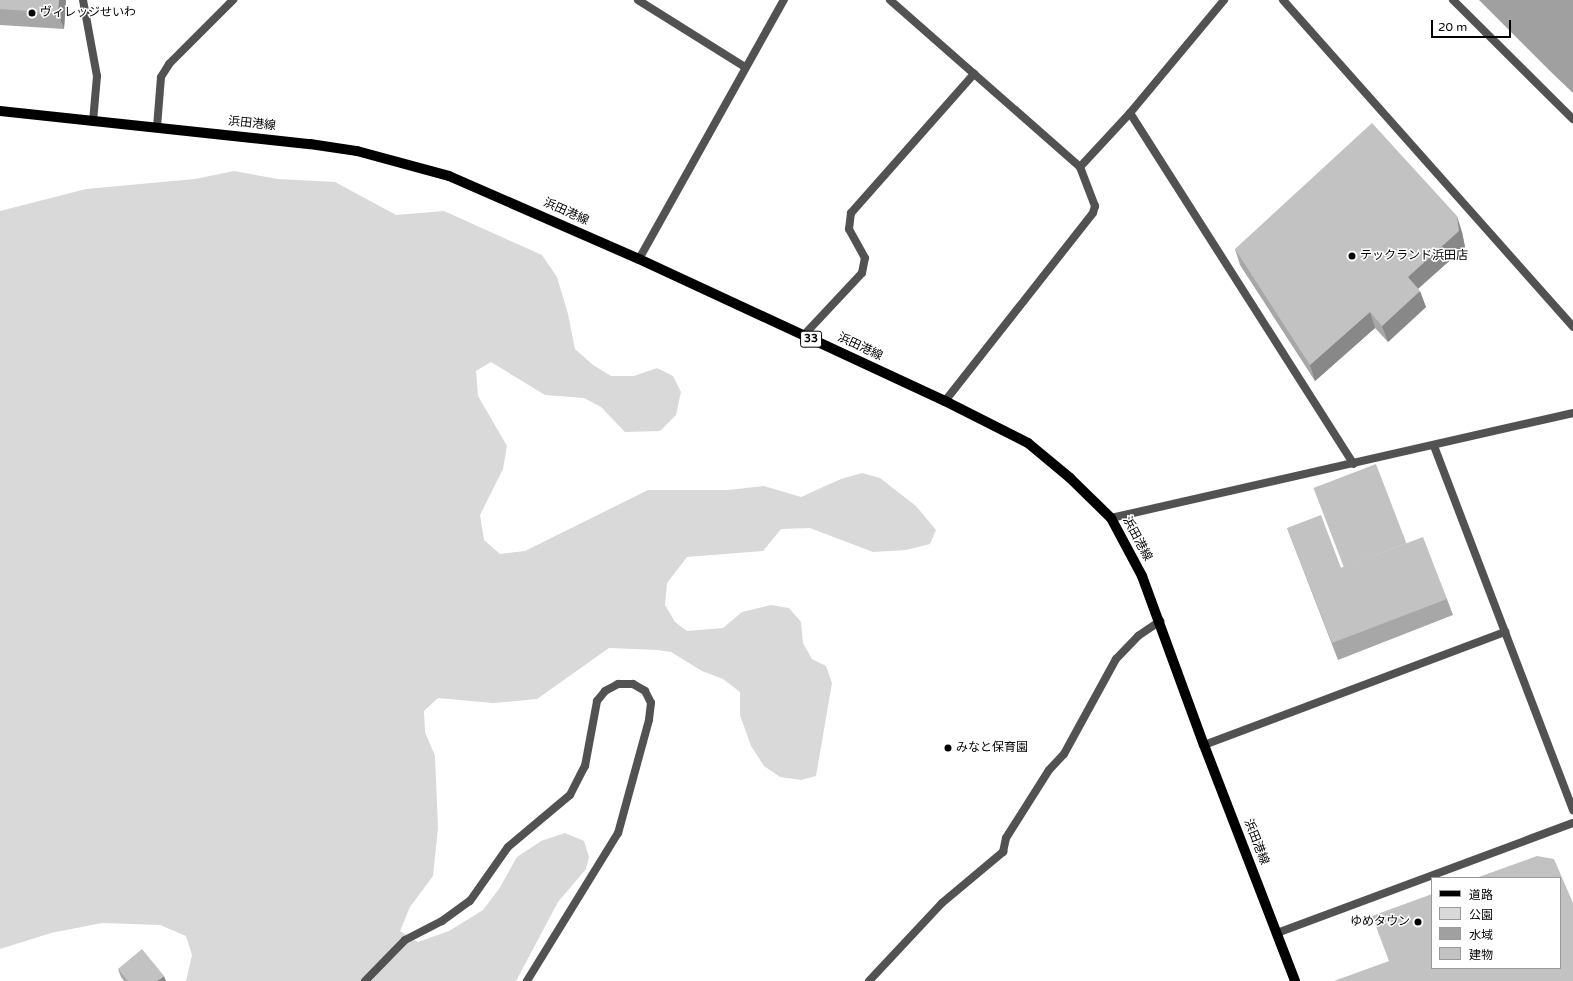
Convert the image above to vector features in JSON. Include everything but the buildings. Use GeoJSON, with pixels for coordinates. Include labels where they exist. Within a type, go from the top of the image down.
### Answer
{"type":"FeatureCollection","features":[{"type":"Feature","properties":{"kind":"main road","name":"浜田港線"},"geometry":{"type":"LineString","coordinates":[[0,111],[310,144],[356,151],[402,162],[449,176],[492,193],[640,259],[945,401],[1028,443],[1070,478],[1111,518],[1142,576],[1160,621],[1204,745],[1295,981]]}},
{"type":"Feature","properties":{"kind":"street"},"geometry":{"type":"LineString","coordinates":[[83,0],[97,76],[93,122]]}},
{"type":"Feature","properties":{"kind":"street"},"geometry":{"type":"LineString","coordinates":[[157,127],[161,77],[169,64],[234,0]]}},
{"type":"Feature","properties":{"kind":"street"},"geometry":{"type":"LineString","coordinates":[[638,0],[745,67]]}},
{"type":"Feature","properties":{"kind":"street"},"geometry":{"type":"LineString","coordinates":[[640,259],[745,67],[784,0]]}},
{"type":"Feature","properties":{"kind":"street"},"geometry":{"type":"LineString","coordinates":[[890,0],[1080,167],[1092,196],[1093,213],[945,401]]}},
{"type":"Feature","properties":{"kind":"street"},"geometry":{"type":"LineString","coordinates":[[1080,167],[1130,113],[1224,0]]}},
{"type":"Feature","properties":{"kind":"street"},"geometry":{"type":"LineString","coordinates":[[1283,0],[1573,327]]}},
{"type":"Feature","properties":{"kind":"street"},"geometry":{"type":"LineString","coordinates":[[1454,0],[1573,119]]}},
{"type":"Feature","properties":{"kind":"street"},"geometry":{"type":"LineString","coordinates":[[803,336],[862,273],[865,258],[849,229],[851,213],[974,74]]}},
{"type":"Feature","properties":{"kind":"street"},"geometry":{"type":"LineString","coordinates":[[1130,113],[1354,464]]}},
{"type":"Feature","properties":{"kind":"street"},"geometry":{"type":"LineString","coordinates":[[1111,518],[1434,446],[1573,413]]}},
{"type":"Feature","properties":{"kind":"street"},"geometry":{"type":"LineString","coordinates":[[1434,446],[1573,810]]}},
{"type":"Feature","properties":{"kind":"street"},"geometry":{"type":"LineString","coordinates":[[869,981],[942,903],[1002,852],[1006,838],[1049,770],[1064,754],[1116,659],[1138,636],[1160,621]]}},
{"type":"Feature","properties":{"kind":"street"},"geometry":{"type":"LineString","coordinates":[[1204,745],[1505,632]]}},
{"type":"Feature","properties":{"kind":"street"},"geometry":{"type":"LineString","coordinates":[[365,981],[405,940],[448,918],[470,901],[508,847],[570,795],[585,766],[597,701],[606,691],[618,684],[633,684],[645,692],[651,703],[649,720],[618,833],[527,981]]}},
{"type":"Feature","properties":{"kind":"street"},"geometry":{"type":"LineString","coordinates":[[1277,933],[1573,823]]}},
{"type":"Feature","properties":{"kind":"green space"},"geometry":{"type":"Polygon","coordinates":[[[234,171],[278,179],[335,182],[396,215],[444,211],[542,255],[557,277],[568,314],[575,349],[593,365],[611,376],[634,376],[657,368],[673,376],[681,392],[676,415],[660,431],[625,432],[601,407],[584,398],[545,395],[491,362],[476,371],[478,396],[507,446],[503,469],[480,515],[484,540],[500,554],[525,551],[648,490],[728,490],[764,486],[801,497],[841,479],[862,473],[880,478],[916,506],[936,530],[930,544],[906,550],[873,552],[810,528],[781,529],[763,551],[687,557],[667,583],[665,605],[675,622],[687,631],[723,628],[742,612],[771,605],[789,608],[801,622],[803,643],[812,659],[826,666],[832,683],[816,776],[801,780],[780,777],[764,766],[751,746],[740,715],[740,692],[723,679],[702,671],[671,652],[609,648],[537,699],[493,703],[438,698],[424,711],[425,732],[435,756],[438,828],[433,876],[410,907],[400,931],[418,942],[449,931],[483,910],[499,889],[517,857],[541,841],[565,833],[584,841],[589,857],[586,869],[558,902],[516,981],[186,981],[192,955],[186,936],[160,925],[102,923],[51,933],[0,949],[0,211],[86,189],[195,179],[234,171]]]}},
{"type":"Feature","properties":{"kind":"water"},"geometry":{"type":"Polygon","coordinates":[[[1479,0],[1573,0],[1573,93],[1550,71],[1479,0]]]}},
{"type":"Feature","properties":{"kind":"place","name":"ヴィレッジせいわ"},"geometry":{"type":"Point","coordinates":[32,13]}},
{"type":"Feature","properties":{"kind":"place","name":"テックランド浜田店"},"geometry":{"type":"Point","coordinates":[1352,256]}},
{"type":"Feature","properties":{"kind":"place","name":"みなと保育園"},"geometry":{"type":"Point","coordinates":[948,748]}},
{"type":"Feature","properties":{"kind":"place","name":"ゆめタウン"},"geometry":{"type":"Point","coordinates":[1418,922]}}]}
